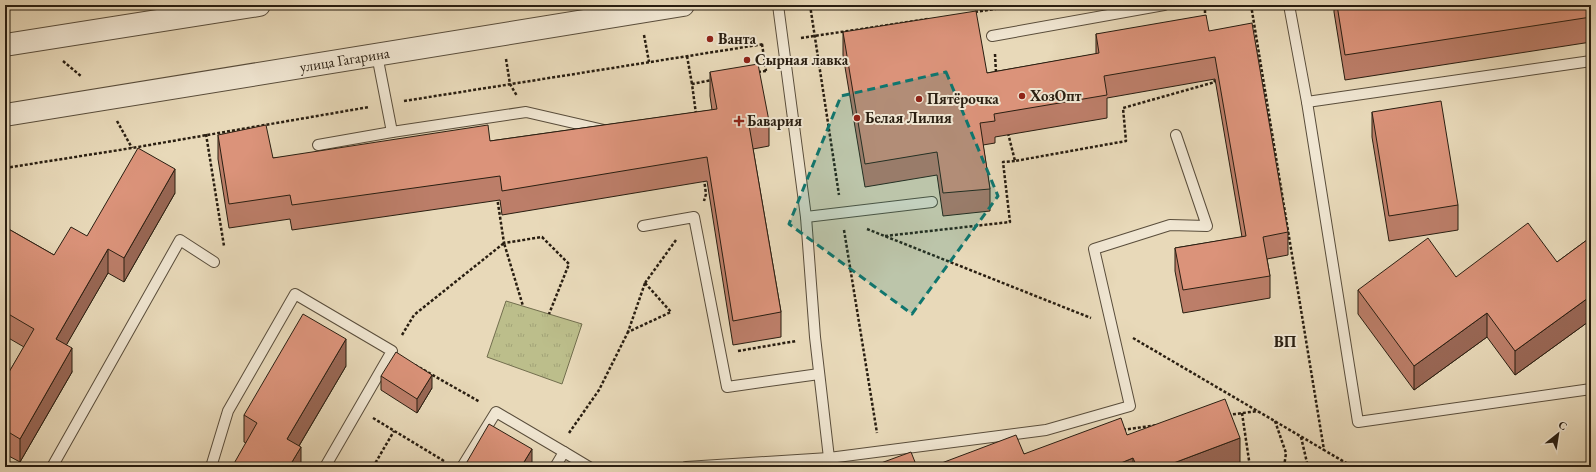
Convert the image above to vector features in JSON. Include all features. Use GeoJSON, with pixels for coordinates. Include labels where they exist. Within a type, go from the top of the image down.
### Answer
{"type":"FeatureCollection","features":[{"type":"Feature","properties":{"kind":"street"},"geometry":{"type":"LineString","coordinates":[[5,45],[258,5]]}},
{"type":"Feature","properties":{"kind":"street","name":"улица Гагарина"},"geometry":{"type":"LineString","coordinates":[[5,115],[672,6]]}},
{"type":"Feature","properties":{"kind":"lane"},"geometry":{"type":"LineString","coordinates":[[778,5],[781,40],[806,217],[815,337],[830,458]]}},
{"type":"Feature","properties":{"kind":"lane"},"geometry":{"type":"LineString","coordinates":[[992,36],[1164,5]]}},
{"type":"Feature","properties":{"kind":"lane"},"geometry":{"type":"LineString","coordinates":[[1289,5],[1358,422],[1591,389]]}},
{"type":"Feature","properties":{"kind":"lane"},"geometry":{"type":"LineString","coordinates":[[377,55],[392,132]]}},
{"type":"Feature","properties":{"kind":"lane"},"geometry":{"type":"LineString","coordinates":[[1306,102],[1591,61]]}},
{"type":"Feature","properties":{"kind":"lane"},"geometry":{"type":"LineString","coordinates":[[318,145],[392,132],[526,112],[607,130]]}},
{"type":"Feature","properties":{"kind":"lane"},"geometry":{"type":"LineString","coordinates":[[686,467],[830,458],[1046,430],[1130,406],[1113,326],[1094,249],[1170,225],[1207,226],[1176,135]]}},
{"type":"Feature","properties":{"kind":"lane"},"geometry":{"type":"LineString","coordinates":[[806,217],[842,216],[932,202]]}},
{"type":"Feature","properties":{"kind":"lane"},"geometry":{"type":"LineString","coordinates":[[643,226],[694,217],[727,387],[819,374]]}},
{"type":"Feature","properties":{"kind":"lane"},"geometry":{"type":"LineString","coordinates":[[52,467],[180,240],[214,262]]}},
{"type":"Feature","properties":{"kind":"lane"},"geometry":{"type":"LineString","coordinates":[[211,467],[228,411],[295,294],[392,351],[325,467]]}},
{"type":"Feature","properties":{"kind":"lane"},"geometry":{"type":"LineString","coordinates":[[462,467],[496,412],[589,467]]}},
{"type":"Feature","properties":{"kind":"lane"},"geometry":{"type":"LineString","coordinates":[[555,467],[560,450]]}},
{"type":"Feature","properties":{"kind":"path"},"geometry":{"type":"LineString","coordinates":[[810,5],[880,452]]}},
{"type":"Feature","properties":{"kind":"path"},"geometry":{"type":"LineString","coordinates":[[972,12],[1022,5]]}},
{"type":"Feature","properties":{"kind":"path"},"geometry":{"type":"LineString","coordinates":[[1205,5],[1205,19]]}},
{"type":"Feature","properties":{"kind":"path"},"geometry":{"type":"LineString","coordinates":[[1251,5],[1324,450]]}},
{"type":"Feature","properties":{"kind":"path"},"geometry":{"type":"LineString","coordinates":[[5,168],[781,40],[934,18]]}},
{"type":"Feature","properties":{"kind":"path"},"geometry":{"type":"LineString","coordinates":[[992,36],[997,78]]}},
{"type":"Feature","properties":{"kind":"path"},"geometry":{"type":"LineString","coordinates":[[34,40],[66,62],[105,99]]}},
{"type":"Feature","properties":{"kind":"path"},"geometry":{"type":"LineString","coordinates":[[762,44],[767,78]]}},
{"type":"Feature","properties":{"kind":"path"},"geometry":{"type":"LineString","coordinates":[[688,56],[696,115]]}},
{"type":"Feature","properties":{"kind":"path"},"geometry":{"type":"LineString","coordinates":[[751,73],[766,71]]}},
{"type":"Feature","properties":{"kind":"path"},"geometry":{"type":"LineString","coordinates":[[884,236],[1010,222],[1003,162],[1126,141],[1123,108],[1214,82],[1213,75]]}},
{"type":"Feature","properties":{"kind":"path"},"geometry":{"type":"LineString","coordinates":[[692,84],[714,80]]}},
{"type":"Feature","properties":{"kind":"path"},"geometry":{"type":"LineString","coordinates":[[1007,131],[1015,161]]}},
{"type":"Feature","properties":{"kind":"path"},"geometry":{"type":"LineString","coordinates":[[206,134],[224,245],[214,262]]}},
{"type":"Feature","properties":{"kind":"path"},"geometry":{"type":"LineString","coordinates":[[560,450],[599,390],[628,332],[645,283],[694,217],[702,210],[706,194],[704,178]]}},
{"type":"Feature","properties":{"kind":"path"},"geometry":{"type":"LineString","coordinates":[[497,196],[504,243],[523,306]]}},
{"type":"Feature","properties":{"kind":"path"},"geometry":{"type":"LineString","coordinates":[[842,216],[884,236],[1113,326],[1353,467]]}},
{"type":"Feature","properties":{"kind":"path"},"geometry":{"type":"LineString","coordinates":[[496,412],[392,351],[414,315],[504,243],[542,237],[569,264],[549,314]]}},
{"type":"Feature","properties":{"kind":"path"},"geometry":{"type":"LineString","coordinates":[[628,332],[671,312],[645,283]]}},
{"type":"Feature","properties":{"kind":"path"},"geometry":{"type":"LineString","coordinates":[[721,354],[815,337]]}},
{"type":"Feature","properties":{"kind":"path"},"geometry":{"type":"LineString","coordinates":[[359,410],[448,463]]}},
{"type":"Feature","properties":{"kind":"path"},"geometry":{"type":"LineString","coordinates":[[1242,413],[1250,467]]}},
{"type":"Feature","properties":{"kind":"path"},"geometry":{"type":"LineString","coordinates":[[1275,421],[1286,453],[1284,467]]}},
{"type":"Feature","properties":{"kind":"path"},"geometry":{"type":"LineString","coordinates":[[373,467],[394,431]]}},
{"type":"Feature","properties":{"kind":"path"},"geometry":{"type":"LineString","coordinates":[[1301,437],[1308,467]]}},
{"type":"Feature","properties":{"kind":"highlighted area"},"geometry":{"type":"Polygon","coordinates":[[[946,72],[998,196],[912,314],[789,224],[841,96],[946,72]]]}},
{"type":"Feature","properties":{"kind":"green space"},"geometry":{"type":"Polygon","coordinates":[[[506,301],[582,324],[562,384],[487,357],[506,301]]]}},
{"type":"Feature","properties":{"kind":"building"},"geometry":{"type":"Polygon","coordinates":[[[1337,5],[1591,5],[1591,17],[1345,55],[1337,5]]]}},
{"type":"Feature","properties":{"kind":"building"},"geometry":{"type":"Polygon","coordinates":[[[976,11],[987,73],[1099,53],[1096,34],[1206,15],[1209,31],[1252,23],[1288,232],[1263,237],[1270,276],[1183,290],[1175,248],[1246,236],[1215,57],[1104,76],[1107,95],[994,114],[995,121],[980,123],[990,189],[943,193],[937,152],[865,164],[843,32],[976,11]]]}},
{"type":"Feature","properties":{"kind":"building"},"geometry":{"type":"Polygon","coordinates":[[[758,64],[769,121],[749,125],[781,312],[733,321],[707,157],[502,191],[500,176],[292,205],[290,195],[229,204],[218,135],[266,125],[273,158],[488,125],[490,141],[717,109],[710,72],[758,64]]]}},
{"type":"Feature","properties":{"kind":"building"},"geometry":{"type":"Polygon","coordinates":[[[1441,101],[1458,205],[1389,216],[1372,112],[1441,101]]]}},
{"type":"Feature","properties":{"kind":"building"},"geometry":{"type":"Polygon","coordinates":[[[138,148],[175,169],[124,258],[108,249],[56,339],[72,348],[20,439],[5,430],[5,379],[34,329],[5,312],[5,227],[54,255],[71,227],[87,236],[138,148]]]}},
{"type":"Feature","properties":{"kind":"building"},"geometry":{"type":"Polygon","coordinates":[[[1528,223],[1557,262],[1591,237],[1591,302],[1588,298],[1515,351],[1487,313],[1414,366],[1358,290],[1428,238],[1456,277],[1528,223]]]}},
{"type":"Feature","properties":{"kind":"building"},"geometry":{"type":"Polygon","coordinates":[[[303,314],[346,339],[287,439],[301,447],[289,467],[232,467],[257,423],[244,415],[303,314]]]}},
{"type":"Feature","properties":{"kind":"building"},"geometry":{"type":"Polygon","coordinates":[[[396,352],[432,375],[417,399],[381,376],[396,352]]]}},
{"type":"Feature","properties":{"kind":"building"},"geometry":{"type":"Polygon","coordinates":[[[1225,399],[1240,438],[1163,467],[1137,467],[1133,458],[1111,467],[931,467],[1016,435],[1024,454],[1121,418],[1127,435],[1225,399]]]}},
{"type":"Feature","properties":{"kind":"building"},"geometry":{"type":"Polygon","coordinates":[[[489,424],[532,449],[521,467],[464,467],[489,424]]]}},
{"type":"Feature","properties":{"kind":"building"},"geometry":{"type":"Polygon","coordinates":[[[911,452],[917,467],[870,467],[911,452]]]}},
{"type":"Feature","properties":{"kind":"place","name":"Ванта"},"geometry":{"type":"Point","coordinates":[710,39]}},
{"type":"Feature","properties":{"kind":"place","name":"Сырная лавка"},"geometry":{"type":"Point","coordinates":[747,60]}},
{"type":"Feature","properties":{"kind":"place","name":"ХозОпт"},"geometry":{"type":"Point","coordinates":[1022,96]}},
{"type":"Feature","properties":{"kind":"place","name":"Пятёрочка"},"geometry":{"type":"Point","coordinates":[919,99]}},
{"type":"Feature","properties":{"kind":"place","name":"Белая Лилия"},"geometry":{"type":"Point","coordinates":[857,118]}},
{"type":"Feature","properties":{"kind":"place","name":"Бавария"},"geometry":{"type":"Point","coordinates":[739,121]}},
{"type":"Feature","properties":{"kind":"district","name":"ВП"},"geometry":{"type":"Point","coordinates":[1285,341]}}]}
